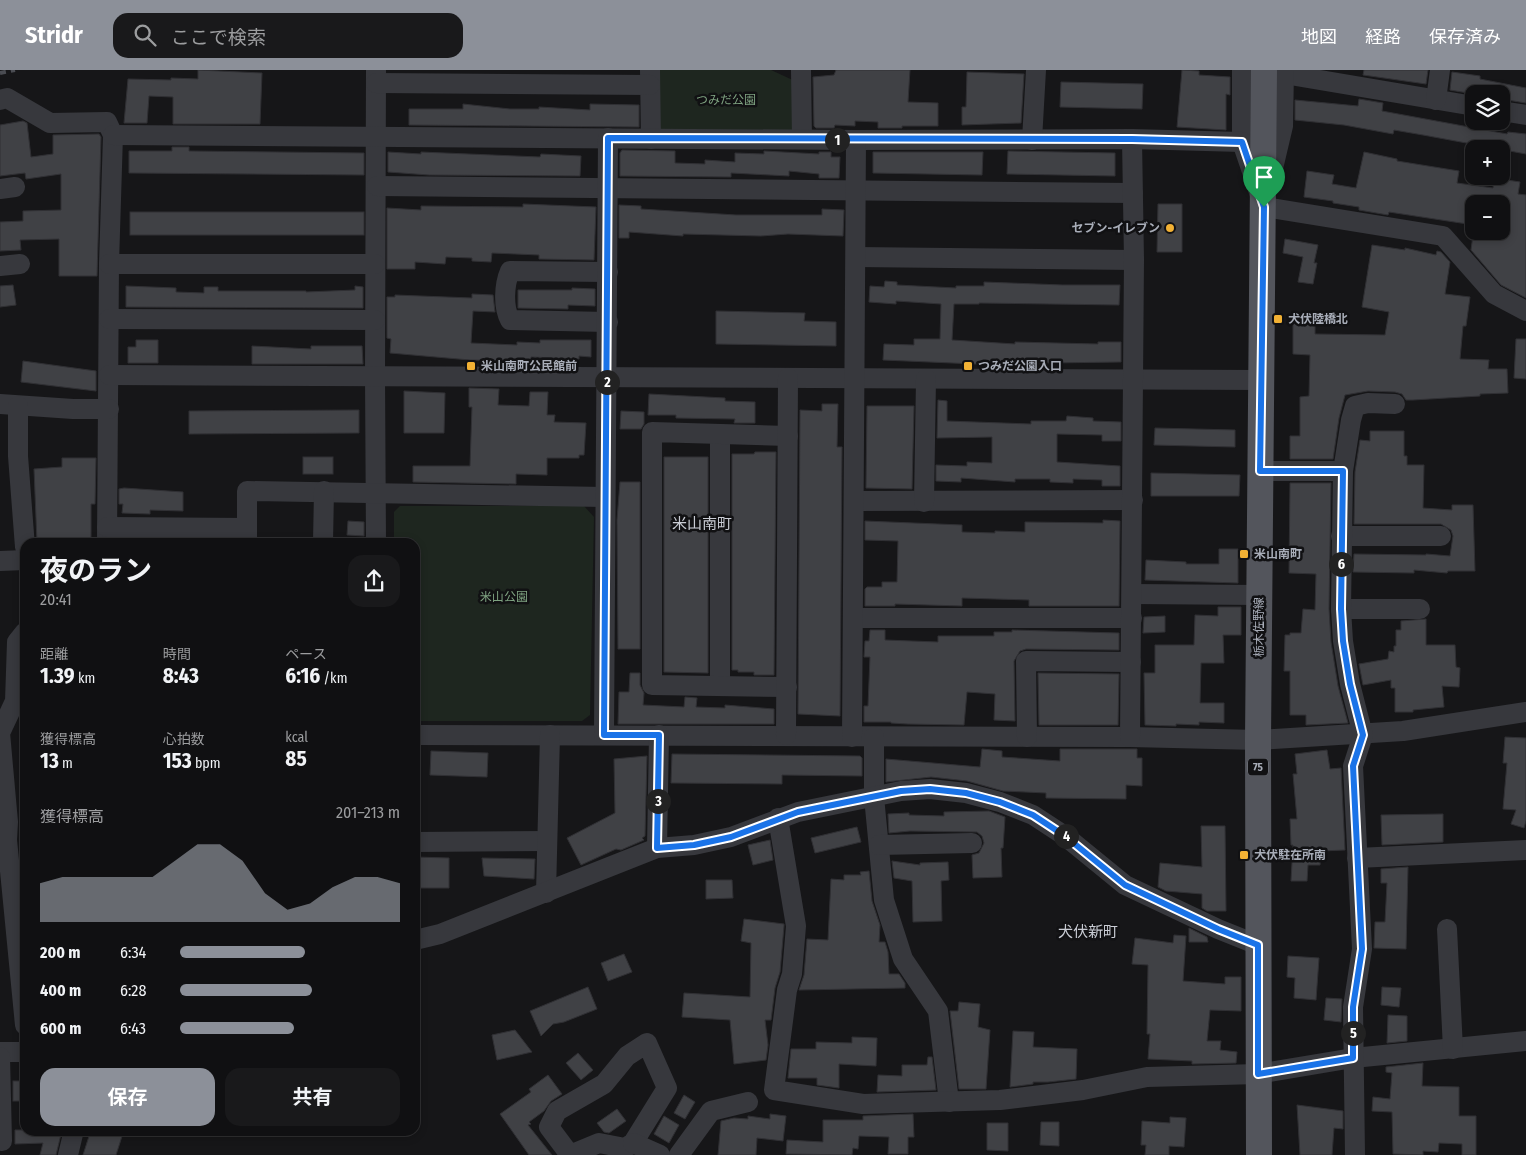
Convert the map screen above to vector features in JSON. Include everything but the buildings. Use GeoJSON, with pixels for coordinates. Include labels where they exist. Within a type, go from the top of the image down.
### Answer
{"type":"FeatureCollection","features":[{"type":"Feature","properties":{"kind":"main road","name":"栃木佐野線"},"geometry":{"type":"LineString","coordinates":[[1259,1155],[1258,740],[1264,99],[1278,71]]}},
{"type":"Feature","properties":{"kind":"street"},"geometry":{"type":"LineString","coordinates":[[801,70],[802,140]]}},
{"type":"Feature","properties":{"kind":"street"},"geometry":{"type":"LineString","coordinates":[[1032,140],[1036,70]]}},
{"type":"Feature","properties":{"kind":"street"},"geometry":{"type":"LineString","coordinates":[[1242,70],[1242,142],[1264,207]]}},
{"type":"Feature","properties":{"kind":"street"},"geometry":{"type":"LineString","coordinates":[[1436,100],[1440,70]]}},
{"type":"Feature","properties":{"kind":"street"},"geometry":{"type":"LineString","coordinates":[[1264,207],[1283,126],[1278,71],[1465,105]]}},
{"type":"Feature","properties":{"kind":"street"},"geometry":{"type":"LineString","coordinates":[[376,538],[377,493],[374,377],[377,186],[376,77],[650,77],[651,139]]}},
{"type":"Feature","properties":{"kind":"street"},"geometry":{"type":"LineString","coordinates":[[0,100],[7,98],[50,123],[108,122],[113,136],[109,264],[107,535],[247,535],[247,490],[605,497]]}},
{"type":"Feature","properties":{"kind":"street"},"geometry":{"type":"LineString","coordinates":[[1510,113],[1526,116]]}},
{"type":"Feature","properties":{"kind":"street"},"geometry":{"type":"LineString","coordinates":[[113,136],[802,140],[1132,139],[1242,142]]}},
{"type":"Feature","properties":{"kind":"street"},"geometry":{"type":"LineString","coordinates":[[604,735],[608,138]]}},
{"type":"Feature","properties":{"kind":"street"},"geometry":{"type":"LineString","coordinates":[[1130,737],[1134,260],[1132,139]]}},
{"type":"Feature","properties":{"kind":"street"},"geometry":{"type":"LineString","coordinates":[[852,737],[856,140]]}},
{"type":"Feature","properties":{"kind":"street"},"geometry":{"type":"LineString","coordinates":[[377,186],[856,192],[1133,193]]}},
{"type":"Feature","properties":{"kind":"street"},"geometry":{"type":"LineString","coordinates":[[1264,207],[1443,236],[1494,294],[1526,311]]}},
{"type":"Feature","properties":{"kind":"street"},"geometry":{"type":"LineString","coordinates":[[856,258],[1134,260]]}},
{"type":"Feature","properties":{"kind":"street"},"geometry":{"type":"LineString","coordinates":[[0,266],[20,264]]}},
{"type":"Feature","properties":{"kind":"street"},"geometry":{"type":"LineString","coordinates":[[109,264],[375,264]]}},
{"type":"Feature","properties":{"kind":"street"},"geometry":{"type":"LineString","coordinates":[[608,272],[510,271],[506,280],[506,313],[510,320],[608,322]]}},
{"type":"Feature","properties":{"kind":"street"},"geometry":{"type":"LineString","coordinates":[[109,319],[374,320]]}},
{"type":"Feature","properties":{"kind":"street"},"geometry":{"type":"LineString","coordinates":[[109,375],[1261,380]]}},
{"type":"Feature","properties":{"kind":"street"},"geometry":{"type":"LineString","coordinates":[[786,735],[788,378]]}},
{"type":"Feature","properties":{"kind":"street"},"geometry":{"type":"LineString","coordinates":[[924,502],[926,379]]}},
{"type":"Feature","properties":{"kind":"street"},"geometry":{"type":"LineString","coordinates":[[1355,1155],[1353,1007],[1362,949],[1353,766],[1363,735],[1350,684],[1343,641],[1341,536],[1343,471],[1355,406],[1368,402],[1395,404]]}},
{"type":"Feature","properties":{"kind":"street"},"geometry":{"type":"LineString","coordinates":[[24,538],[18,456],[9,405],[109,409]]}},
{"type":"Feature","properties":{"kind":"street"},"geometry":{"type":"LineString","coordinates":[[787,687],[652,685],[652,432],[788,436]]}},
{"type":"Feature","properties":{"kind":"street"},"geometry":{"type":"LineString","coordinates":[[720,434],[720,686]]}},
{"type":"Feature","properties":{"kind":"street"},"geometry":{"type":"LineString","coordinates":[[1260,471],[1343,471]]}},
{"type":"Feature","properties":{"kind":"street"},"geometry":{"type":"LineString","coordinates":[[324,492],[324,538]]}},
{"type":"Feature","properties":{"kind":"street"},"geometry":{"type":"LineString","coordinates":[[854,501],[1132,500]]}},
{"type":"Feature","properties":{"kind":"street"},"geometry":{"type":"LineString","coordinates":[[1341,536],[1442,536]]}},
{"type":"Feature","properties":{"kind":"street"},"geometry":{"type":"LineString","coordinates":[[0,561],[20,560]]}},
{"type":"Feature","properties":{"kind":"street"},"geometry":{"type":"LineString","coordinates":[[1132,594],[1259,595]]}},
{"type":"Feature","properties":{"kind":"street"},"geometry":{"type":"LineString","coordinates":[[1341,609],[1420,609]]}},
{"type":"Feature","properties":{"kind":"street"},"geometry":{"type":"LineString","coordinates":[[853,618],[1132,618]]}},
{"type":"Feature","properties":{"kind":"street"},"geometry":{"type":"LineString","coordinates":[[20,638],[17,642],[15,700],[0,733],[17,821],[7,840],[20,974]]}},
{"type":"Feature","properties":{"kind":"street"},"geometry":{"type":"LineString","coordinates":[[1027,737],[1026,661],[1131,662]]}},
{"type":"Feature","properties":{"kind":"street"},"geometry":{"type":"LineString","coordinates":[[420,735],[1130,737],[1258,740],[1363,735],[1403,731],[1526,712]]}},
{"type":"Feature","properties":{"kind":"street"},"geometry":{"type":"LineString","coordinates":[[546,894],[550,735]]}},
{"type":"Feature","properties":{"kind":"street"},"geometry":{"type":"LineString","coordinates":[[657,848],[659,735]]}},
{"type":"Feature","properties":{"kind":"street"},"geometry":{"type":"LineString","coordinates":[[874,737],[874,797],[884,900],[903,959],[938,1011],[949,1102]]}},
{"type":"Feature","properties":{"kind":"street"},"geometry":{"type":"LineString","coordinates":[[420,939],[440,934],[546,894],[657,848],[694,845],[731,837],[778,818],[818,806],[901,791],[930,789],[966,793],[1000,802],[1033,815],[1065,836],[1125,885],[1218,929],[1258,945]]}},
{"type":"Feature","properties":{"kind":"street"},"geometry":{"type":"LineString","coordinates":[[778,818],[796,926],[792,974],[787,990],[774,1090],[863,1104],[1000,1100],[1163,1076],[1258,1074],[1353,1058],[1526,1042]]}},
{"type":"Feature","properties":{"kind":"street"},"geometry":{"type":"LineString","coordinates":[[420,842],[547,841]]}},
{"type":"Feature","properties":{"kind":"street"},"geometry":{"type":"LineString","coordinates":[[878,845],[972,843]]}},
{"type":"Feature","properties":{"kind":"street"},"geometry":{"type":"LineString","coordinates":[[1358,858],[1526,850]]}},
{"type":"Feature","properties":{"kind":"street"},"geometry":{"type":"LineString","coordinates":[[1447,929],[1453,1048]]}},
{"type":"Feature","properties":{"kind":"street"},"geometry":{"type":"LineString","coordinates":[[647,1043],[667,1088],[633,1143],[625,1148],[599,1143],[570,1155],[549,1127],[557,1111],[604,1084],[627,1056],[647,1043]]}},
{"type":"Feature","properties":{"kind":"street"},"geometry":{"type":"LineString","coordinates":[[0,1052],[20,1052]]}},
{"type":"Feature","properties":{"kind":"street"},"geometry":{"type":"LineString","coordinates":[[0,1057],[2,1141]]}},
{"type":"Feature","properties":{"kind":"street"},"geometry":{"type":"LineString","coordinates":[[679,1155],[711,1111],[748,1102]]}},
{"type":"Feature","properties":{"kind":"street"},"geometry":{"type":"LineString","coordinates":[[68,1155],[73,1136]]}},
{"type":"Feature","properties":{"kind":"street"},"geometry":{"type":"LineString","coordinates":[[633,1143],[660,1155]]}},
{"type":"Feature","properties":{"kind":"green space","name":"つみだ公園"},"geometry":{"type":"Polygon","coordinates":[[[655,70],[771,70],[797,82],[797,130],[659,131],[655,70]]]}},
{"type":"Feature","properties":{"kind":"green space","name":"米山公園"},"geometry":{"type":"Polygon","coordinates":[[[400,506],[584,506],[594,517],[590,715],[582,721],[420,721],[420,538],[394,538],[394,512],[400,506]]]}},
{"type":"Feature","properties":{"kind":"railway"},"geometry":{"type":"LineString","coordinates":[[0,73],[15,70]]}},
{"type":"Feature","properties":{"kind":"place","name":"セブン-イレブン"},"geometry":{"type":"Point","coordinates":[1170,228]}},
{"type":"Feature","properties":{"kind":"place","name":"犬伏陸橋北"},"geometry":{"type":"Point","coordinates":[1278,319]}},
{"type":"Feature","properties":{"kind":"place","name":"米山南町公民館前"},"geometry":{"type":"Point","coordinates":[471,366]}},
{"type":"Feature","properties":{"kind":"place","name":"つみだ公園入口"},"geometry":{"type":"Point","coordinates":[968,366]}},
{"type":"Feature","properties":{"kind":"place","name":"米山南町"},"geometry":{"type":"Point","coordinates":[1244,554]}},
{"type":"Feature","properties":{"kind":"place","name":"犬伏駐在所南"},"geometry":{"type":"Point","coordinates":[1244,855]}},
{"type":"Feature","properties":{"kind":"district","name":"米山南町"},"geometry":{"type":"Point","coordinates":[702,524]}},
{"type":"Feature","properties":{"kind":"district","name":"犬伏新町"},"geometry":{"type":"Point","coordinates":[1088,932]}},
{"type":"Feature","properties":{"kind":"route"},"geometry":{"type":"LineString","coordinates":[[608,138],[856,140],[1132,139],[1242,142],[1264,207],[1260,471],[1343,471],[1341,609],[1343,641],[1350,684],[1363,735],[1353,766],[1362,949],[1353,1007],[1353,1058],[1258,1074],[1258,945],[1218,929],[1125,885],[1065,836],[1033,815],[1000,802],[966,793],[930,789],[901,791],[818,806],[778,818],[731,837],[694,845],[657,848],[659,735],[604,735],[608,138]]}}]}
